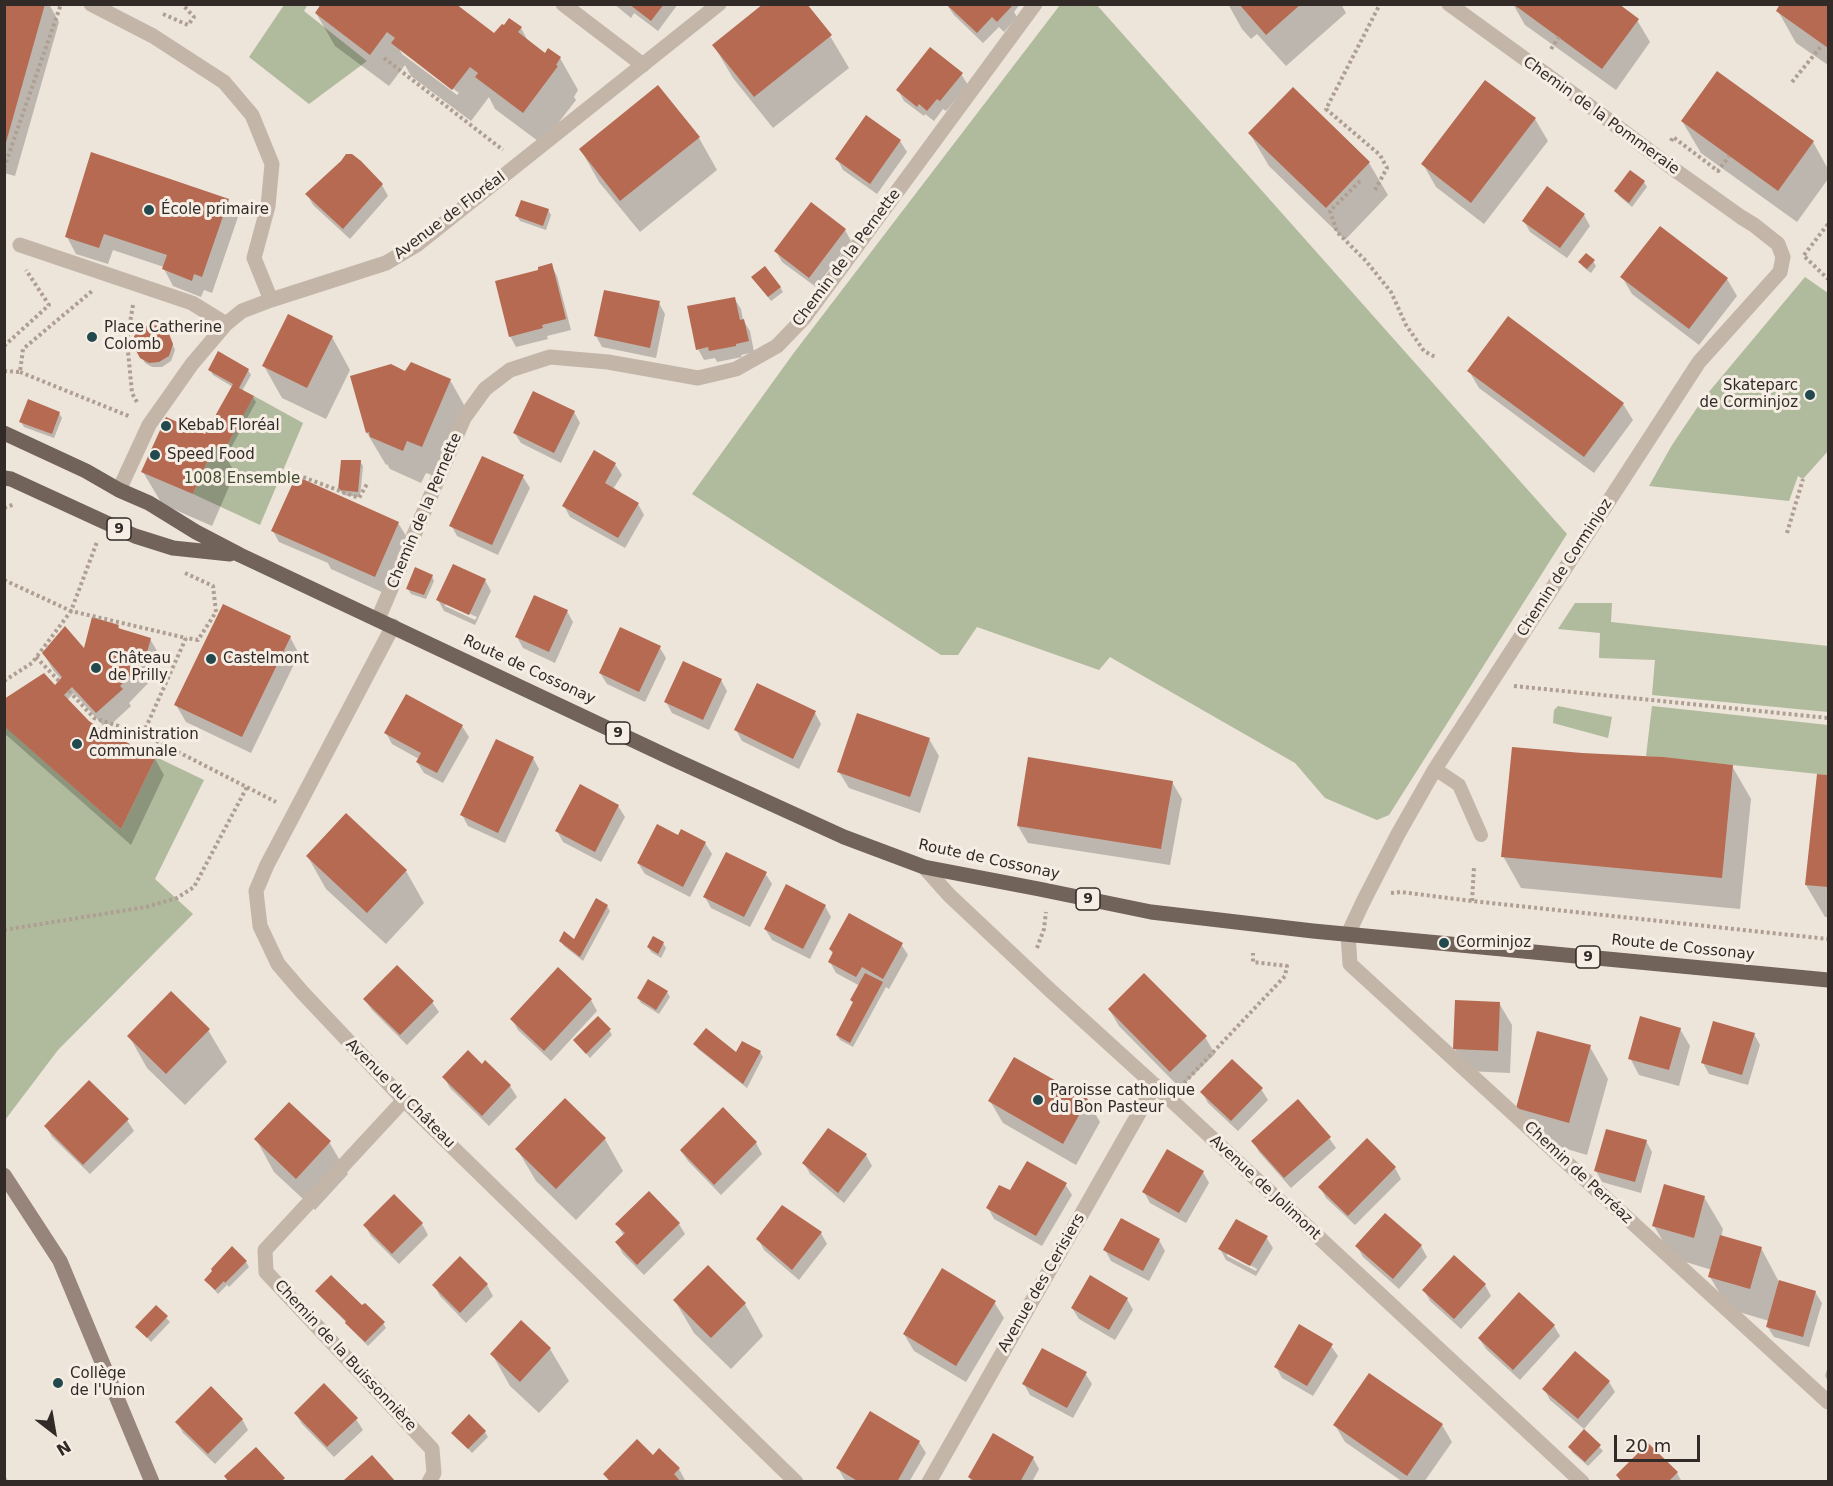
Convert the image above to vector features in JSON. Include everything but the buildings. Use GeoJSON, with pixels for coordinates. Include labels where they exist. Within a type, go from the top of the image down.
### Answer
{"type":"FeatureCollection","features":[{"type":"Feature","properties":{"kind":"main road","name":"Route de Cossonay"},"geometry":{"type":"LineString","coordinates":[[4,433],[86,471],[240,555],[833,832],[924,867],[1151,912],[1348,934],[1828,980]]}},
{"type":"Feature","properties":{"kind":"main road","name":"Route de Cossonay"},"geometry":{"type":"LineString","coordinates":[[4,478],[11,479],[135,536],[173,548],[240,555]]}},
{"type":"Feature","properties":{"kind":"street"},"geometry":{"type":"LineString","coordinates":[[91,4],[153,36],[224,82],[252,115],[272,164],[268,206],[254,258],[271,300]]}},
{"type":"Feature","properties":{"kind":"street"},"geometry":{"type":"LineString","coordinates":[[563,4],[643,65]]}},
{"type":"Feature","properties":{"kind":"street","name":"Avenue de Floréal"},"geometry":{"type":"LineString","coordinates":[[119,490],[149,424],[192,364],[226,324],[243,311],[271,300],[386,263],[433,232],[719,4]]}},
{"type":"Feature","properties":{"kind":"street","name":"Chemin de la Pernette"},"geometry":{"type":"LineString","coordinates":[[378,619],[464,418],[485,389],[510,370],[550,357],[608,362],[698,378],[736,369],[777,346],[804,318],[1035,4]]}},
{"type":"Feature","properties":{"kind":"street","name":"Chemin de la Pommeraie"},"geometry":{"type":"LineString","coordinates":[[1449,4],[1675,170],[1755,225]]}},
{"type":"Feature","properties":{"kind":"street","name":"Chemin de Corminjoz"},"geometry":{"type":"LineString","coordinates":[[1348,934],[1398,834],[1435,769],[1699,362],[1780,272],[1783,257],[1778,244],[1755,225]]}},
{"type":"Feature","properties":{"kind":"street"},"geometry":{"type":"LineString","coordinates":[[20,246],[192,303],[226,324]]}},
{"type":"Feature","properties":{"kind":"street","name":"Avenue du Château"},"geometry":{"type":"LineString","coordinates":[[393,626],[267,865],[256,891],[260,926],[278,964],[302,993],[404,1100],[796,1482]]}},
{"type":"Feature","properties":{"kind":"street","name":"Avenue de Jolimont"},"geometry":{"type":"LineString","coordinates":[[924,867],[949,895],[1051,991],[1581,1482]]}},
{"type":"Feature","properties":{"kind":"street","name":"Chemin de Perréaz"},"geometry":{"type":"LineString","coordinates":[[1348,934],[1350,964],[1828,1402]]}},
{"type":"Feature","properties":{"kind":"street","name":"Avenue des Cerisiers"},"geometry":{"type":"LineString","coordinates":[[929,1482],[1155,1085]]}},
{"type":"Feature","properties":{"kind":"street","name":"Chemin de la Buissonnière"},"geometry":{"type":"LineString","coordinates":[[404,1100],[265,1250],[266,1272],[432,1449],[434,1473],[429,1482]]}},
{"type":"Feature","properties":{"kind":"street"},"geometry":{"type":"LineString","coordinates":[[4,1175],[68,1276],[152,1482]]}},
{"type":"Feature","properties":{"kind":"lane"},"geometry":{"type":"LineString","coordinates":[[1435,769],[1459,785],[1480,835]]}},
{"type":"Feature","properties":{"kind":"path"},"geometry":{"type":"LineString","coordinates":[[4,168],[61,4]]}},
{"type":"Feature","properties":{"kind":"path"},"geometry":{"type":"LineString","coordinates":[[159,13],[188,25],[194,17],[182,4]]}},
{"type":"Feature","properties":{"kind":"path"},"geometry":{"type":"LineString","coordinates":[[1375,190],[1387,168],[1380,155],[1326,109],[1380,4]]}},
{"type":"Feature","properties":{"kind":"path"},"geometry":{"type":"LineString","coordinates":[[1551,49],[1559,38]]}},
{"type":"Feature","properties":{"kind":"path"},"geometry":{"type":"LineString","coordinates":[[1792,82],[1823,44]]}},
{"type":"Feature","properties":{"kind":"path"},"geometry":{"type":"LineString","coordinates":[[384,58],[520,163]]}},
{"type":"Feature","properties":{"kind":"path"},"geometry":{"type":"LineString","coordinates":[[1667,147],[1673,137],[1718,171],[1729,156]]}},
{"type":"Feature","properties":{"kind":"path"},"geometry":{"type":"LineString","coordinates":[[1360,181],[1329,211],[1337,232],[1366,261],[1391,292],[1414,339],[1424,351],[1437,358]]}},
{"type":"Feature","properties":{"kind":"path"},"geometry":{"type":"LineString","coordinates":[[1828,224],[1804,255],[1828,279]]}},
{"type":"Feature","properties":{"kind":"path"},"geometry":{"type":"LineString","coordinates":[[4,346],[49,305],[25,267],[20,246]]}},
{"type":"Feature","properties":{"kind":"path"},"geometry":{"type":"LineString","coordinates":[[20,372],[23,349],[111,275]]}},
{"type":"Feature","properties":{"kind":"path"},"geometry":{"type":"LineString","coordinates":[[136,284],[127,340],[132,393],[149,424]]}},
{"type":"Feature","properties":{"kind":"path"},"geometry":{"type":"LineString","coordinates":[[4,371],[20,372],[149,424]]}},
{"type":"Feature","properties":{"kind":"path"},"geometry":{"type":"LineString","coordinates":[[292,472],[359,498],[367,484]]}},
{"type":"Feature","properties":{"kind":"path"},"geometry":{"type":"LineString","coordinates":[[1787,533],[1803,479]]}},
{"type":"Feature","properties":{"kind":"path"},"geometry":{"type":"LineString","coordinates":[[4,681],[32,663],[71,611],[100,536]]}},
{"type":"Feature","properties":{"kind":"path"},"geometry":{"type":"LineString","coordinates":[[4,580],[71,611],[198,640],[216,612],[213,586],[184,572]]}},
{"type":"Feature","properties":{"kind":"path"},"geometry":{"type":"LineString","coordinates":[[143,734],[186,638]]}},
{"type":"Feature","properties":{"kind":"path"},"geometry":{"type":"LineString","coordinates":[[36,657],[58,681]]}},
{"type":"Feature","properties":{"kind":"path"},"geometry":{"type":"LineString","coordinates":[[1513,686],[1828,718]]}},
{"type":"Feature","properties":{"kind":"path"},"geometry":{"type":"LineString","coordinates":[[69,691],[94,718],[143,734],[295,811]]}},
{"type":"Feature","properties":{"kind":"path"},"geometry":{"type":"LineString","coordinates":[[4,930],[146,907],[177,898],[194,887],[247,787]]}},
{"type":"Feature","properties":{"kind":"path"},"geometry":{"type":"LineString","coordinates":[[1472,901],[1474,867]]}},
{"type":"Feature","properties":{"kind":"path"},"geometry":{"type":"LineString","coordinates":[[1444,898],[1828,939]]}},
{"type":"Feature","properties":{"kind":"path"},"geometry":{"type":"LineString","coordinates":[[1033,957],[1044,929]]}},
{"type":"Feature","properties":{"kind":"path"},"geometry":{"type":"LineString","coordinates":[[1169,1098],[1285,976],[1287,966],[1253,962],[1253,953]]}},
{"type":"Feature","properties":{"kind":"green space"},"geometry":{"type":"Polygon","coordinates":[[[308,4],[304,11],[367,61],[309,104],[249,57],[284,5],[308,4]]]}},
{"type":"Feature","properties":{"kind":"green space"},"geometry":{"type":"Polygon","coordinates":[[[1096,4],[1567,534],[1389,815],[1377,820],[1325,798],[1295,763],[1110,657],[1099,670],[977,627],[958,655],[941,655],[692,494],[793,354],[1060,5],[1096,4]]]}},
{"type":"Feature","properties":{"kind":"green space"},"geometry":{"type":"Polygon","coordinates":[[[1805,277],[1828,293],[1828,451],[1803,479],[1798,476],[1789,501],[1649,486],[1672,445],[1703,399],[1805,277]]]}},
{"type":"Feature","properties":{"kind":"green space","name":"1008 Ensemble"},"geometry":{"type":"Polygon","coordinates":[[[254,396],[303,423],[260,525],[193,494],[214,446],[224,451],[254,396]]]}},
{"type":"Feature","properties":{"kind":"green space"},"geometry":{"type":"Polygon","coordinates":[[[1575,603],[1612,603],[1611,622],[1828,646],[1828,712],[1652,695],[1655,660],[1599,658],[1600,633],[1558,629],[1575,603]]]}},
{"type":"Feature","properties":{"kind":"green space"},"geometry":{"type":"Polygon","coordinates":[[[1558,706],[1612,717],[1608,738],[1553,723],[1554,710],[1558,706]]]}},
{"type":"Feature","properties":{"kind":"green space"},"geometry":{"type":"Polygon","coordinates":[[[1652,706],[1828,725],[1828,775],[1646,756],[1652,706]]]}},
{"type":"Feature","properties":{"kind":"green space"},"geometry":{"type":"Polygon","coordinates":[[[5,726],[121,829],[156,757],[204,780],[155,879],[193,914],[58,1050],[5,1120],[5,726]]]}},
{"type":"Feature","properties":{"kind":"place","name":"École primaire"},"geometry":{"type":"Point","coordinates":[149,210]}},
{"type":"Feature","properties":{"kind":"place","name":"Place Catherine Colomb"},"geometry":{"type":"Point","coordinates":[92,337]}},
{"type":"Feature","properties":{"kind":"place","name":"Skateparc de Corminjoz"},"geometry":{"type":"Point","coordinates":[1810,395]}},
{"type":"Feature","properties":{"kind":"place","name":"Kebab Floréal"},"geometry":{"type":"Point","coordinates":[166,426]}},
{"type":"Feature","properties":{"kind":"place","name":"Speed Food"},"geometry":{"type":"Point","coordinates":[155,455]}},
{"type":"Feature","properties":{"kind":"place","name":"Castelmont"},"geometry":{"type":"Point","coordinates":[211,659]}},
{"type":"Feature","properties":{"kind":"place","name":"Château de Prilly"},"geometry":{"type":"Point","coordinates":[96,668]}},
{"type":"Feature","properties":{"kind":"place","name":"Administration communale"},"geometry":{"type":"Point","coordinates":[77,744]}},
{"type":"Feature","properties":{"kind":"place","name":"Corminjoz"},"geometry":{"type":"Point","coordinates":[1444,943]}},
{"type":"Feature","properties":{"kind":"place","name":"Paroisse catholique du Bon Pasteur"},"geometry":{"type":"Point","coordinates":[1038,1100]}},
{"type":"Feature","properties":{"kind":"place","name":"Collège de l'Union"},"geometry":{"type":"Point","coordinates":[58,1383]}}]}
